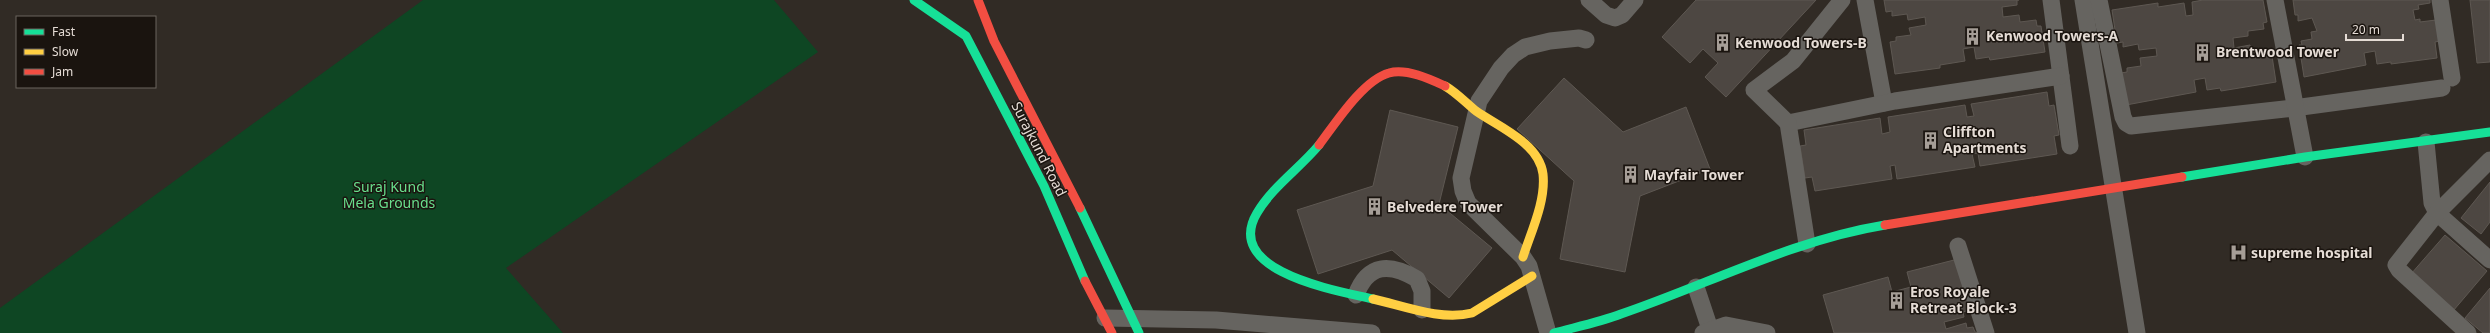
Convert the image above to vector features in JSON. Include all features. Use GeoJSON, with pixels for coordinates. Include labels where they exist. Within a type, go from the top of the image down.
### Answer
{"type":"FeatureCollection","features":[{"type":"Feature","properties":{"kind":"street"},"geometry":{"type":"LineString","coordinates":[[913,0],[918,0]]}},
{"type":"Feature","properties":{"kind":"street","name":"Surajkund Road"},"geometry":{"type":"LineString","coordinates":[[913,0],[966,36],[1044,186],[1080,271],[1108,325]]}},
{"type":"Feature","properties":{"kind":"street","name":"Surajkund Road"},"geometry":{"type":"LineString","coordinates":[[978,0],[988,25],[1072,191],[1136,326]]}},
{"type":"Feature","properties":{"kind":"street"},"geometry":{"type":"LineString","coordinates":[[1589,0],[1606,15],[1615,18],[1622,15],[1635,0]]}},
{"type":"Feature","properties":{"kind":"street"},"geometry":{"type":"LineString","coordinates":[[1807,244],[1788,123],[1754,90],[1793,61],[1842,0]]}},
{"type":"Feature","properties":{"kind":"street"},"geometry":{"type":"LineString","coordinates":[[1865,0],[1884,103]]}},
{"type":"Feature","properties":{"kind":"street"},"geometry":{"type":"LineString","coordinates":[[2051,0],[2070,146]]}},
{"type":"Feature","properties":{"kind":"street"},"geometry":{"type":"LineString","coordinates":[[2083,0],[2112,188],[2137,333]]}},
{"type":"Feature","properties":{"kind":"street"},"geometry":{"type":"LineString","coordinates":[[2099,0],[2126,123],[2137,126],[2294,108],[2447,83],[2440,0]]}},
{"type":"Feature","properties":{"kind":"street"},"geometry":{"type":"LineString","coordinates":[[2275,0],[2304,158]]}},
{"type":"Feature","properties":{"kind":"street"},"geometry":{"type":"LineString","coordinates":[[988,25],[992,12]]}},
{"type":"Feature","properties":{"kind":"street"},"geometry":{"type":"LineString","coordinates":[[1548,333],[1532,276],[1523,257],[1468,203],[1463,191],[1461,178],[1479,101],[1501,68],[1512,55],[1525,47],[1550,41],[1579,38],[1586,40]]}},
{"type":"Feature","properties":{"kind":"street"},"geometry":{"type":"LineString","coordinates":[[1523,257],[1542,188],[1543,173],[1535,156],[1516,137],[1438,83],[1399,72],[1388,73],[1377,78],[1360,95],[1307,160],[1258,211],[1252,226],[1253,245],[1264,260],[1315,286],[1448,316],[1472,313],[1532,276]]}},
{"type":"Feature","properties":{"kind":"street"},"geometry":{"type":"LineString","coordinates":[[1788,123],[1884,103],[2061,76]]}},
{"type":"Feature","properties":{"kind":"street"},"geometry":{"type":"LineString","coordinates":[[1554,333],[1620,315],[1807,244],[1845,232],[2304,158],[2490,132]]}},
{"type":"Feature","properties":{"kind":"street"},"geometry":{"type":"LineString","coordinates":[[2426,142],[2432,203],[2437,212],[2490,260]]}},
{"type":"Feature","properties":{"kind":"street"},"geometry":{"type":"LineString","coordinates":[[2468,333],[2399,270],[2396,265],[2437,212],[2490,160]]}},
{"type":"Feature","properties":{"kind":"street"},"geometry":{"type":"LineString","coordinates":[[1958,246],[1986,333]]}},
{"type":"Feature","properties":{"kind":"street"},"geometry":{"type":"LineString","coordinates":[[1356,296],[1360,284],[1369,274],[1380,269],[1391,268],[1418,279],[1422,291],[1422,310]]}},
{"type":"Feature","properties":{"kind":"street"},"geometry":{"type":"LineString","coordinates":[[1696,287],[1706,331],[1726,325],[1767,333]]}},
{"type":"Feature","properties":{"kind":"street"},"geometry":{"type":"LineString","coordinates":[[1108,325],[1136,326],[1216,320],[1372,333]]}},
{"type":"Feature","properties":{"kind":"green space","name":"Suraj Kund Mela Grounds"},"geometry":{"type":"Polygon","coordinates":[[[423,0],[774,0],[818,52],[506,268],[563,333],[0,333],[0,308],[423,0]]]}},
{"type":"Feature","properties":{"kind":"building","name":"Kenwood Towers-B"},"geometry":{"type":"Polygon","coordinates":[[[1696,0],[1816,0],[1726,97],[1705,77],[1718,63],[1703,49],[1690,63],[1662,37],[1696,0]]]}},
{"type":"Feature","properties":{"kind":"building","name":"Kenwood Towers-A"},"geometry":{"type":"Polygon","coordinates":[[[1884,0],[2017,0],[2017,5],[2002,7],[2003,17],[2019,15],[2020,22],[2036,20],[2037,26],[2041,26],[2045,52],[1990,60],[1989,57],[1976,59],[1974,47],[1963,49],[1965,61],[1940,65],[1940,68],[1895,74],[1890,42],[1896,41],[1896,37],[1911,35],[1909,28],[1926,25],[1925,17],[1908,20],[1907,14],[1892,16],[1892,11],[1886,12],[1884,0]]]}},
{"type":"Feature","properties":{"kind":"building","name":"Brentwood Tower"},"geometry":{"type":"Polygon","coordinates":[[[2203,0],[2263,0],[2267,22],[2263,23],[2264,29],[2248,31],[2248,36],[2233,38],[2234,48],[2250,45],[2251,53],[2267,50],[2268,57],[2272,56],[2276,82],[2221,91],[2220,88],[2207,90],[2205,78],[2194,80],[2196,92],[2126,105],[2121,73],[2127,72],[2127,68],[2141,66],[2140,58],[2157,56],[2156,48],[2139,50],[2138,44],[2123,47],[2123,42],[2117,43],[2112,10],[2158,3],[2158,7],[2184,3],[2186,16],[2193,15],[2192,2],[2203,0]]]}},
{"type":"Feature","properties":{"kind":"building"},"geometry":{"type":"Polygon","coordinates":[[[2293,0],[2430,0],[2430,3],[2418,5],[2419,9],[2413,10],[2415,20],[2420,19],[2420,22],[2436,20],[2440,41],[2435,42],[2437,58],[2391,64],[2391,62],[2377,64],[2375,51],[2364,53],[2366,65],[2304,77],[2299,45],[2302,45],[2301,41],[2312,39],[2311,32],[2317,31],[2312,18],[2298,21],[2298,15],[2295,15],[2293,0]]]}},
{"type":"Feature","properties":{"kind":"building"},"geometry":{"type":"Polygon","coordinates":[[[2470,0],[2490,0],[2490,62],[2477,63],[2470,0]]]}},
{"type":"Feature","properties":{"kind":"building","name":"Mayfair Tower"},"geometry":{"type":"Polygon","coordinates":[[[1564,78],[1623,132],[1686,107],[1710,169],[1640,196],[1625,272],[1560,259],[1574,181],[1517,129],[1564,78]]]}},
{"type":"Feature","properties":{"kind":"building","name":"Cliffton Apartments"},"geometry":{"type":"Polygon","coordinates":[[[2047,92],[2049,106],[2054,105],[2059,135],[2054,136],[2057,154],[1980,166],[1978,153],[1972,154],[1975,167],[1897,179],[1895,165],[1890,166],[1892,179],[1815,191],[1812,177],[1805,178],[1800,146],[1806,145],[1804,130],[1880,118],[1882,134],[1890,132],[1888,117],[1965,105],[1967,117],[1974,116],[1971,104],[2047,92]]]}},
{"type":"Feature","properties":{"kind":"building","name":"Belvedere Tower"},"geometry":{"type":"Polygon","coordinates":[[[1390,110],[1458,127],[1439,204],[1492,248],[1449,298],[1392,250],[1318,274],[1297,210],[1373,186],[1390,110]]]}},
{"type":"Feature","properties":{"kind":"building"},"geometry":{"type":"Polygon","coordinates":[[[2490,182],[2490,222],[2481,234],[2461,218],[2490,182]]]}},
{"type":"Feature","properties":{"kind":"building"},"geometry":{"type":"Polygon","coordinates":[[[2445,235],[2487,271],[2453,311],[2411,274],[2445,235]]]}},
{"type":"Feature","properties":{"kind":"building","name":"Eros Royale Retreat Block-3"},"geometry":{"type":"Polygon","coordinates":[[[1958,259],[1970,305],[1967,305],[1969,310],[1963,312],[1964,317],[1944,322],[1946,329],[1966,323],[1967,328],[1973,327],[1975,332],[1978,333],[1834,333],[1823,295],[1888,277],[1892,292],[1911,287],[1907,272],[1958,259]]]}},
{"type":"Feature","properties":{"kind":"building"},"geometry":{"type":"Polygon","coordinates":[[[2490,288],[2490,333],[2483,333],[2465,318],[2490,288]]]}},
{"type":"Feature","properties":{"kind":"traffic: fast"},"geometry":{"type":"LineString","coordinates":[[914,0],[966,36],[1044,186],[1085,281]]}},
{"type":"Feature","properties":{"kind":"traffic: fast"},"geometry":{"type":"LineString","coordinates":[[2182,177],[2305,157],[2490,132]]}},
{"type":"Feature","properties":{"kind":"traffic: fast"},"geometry":{"type":"LineString","coordinates":[[1319,145],[1278,186],[1257,213],[1251,233],[1256,250],[1269,264],[1289,275],[1312,284],[1373,299]]}},
{"type":"Feature","properties":{"kind":"traffic: fast"},"geometry":{"type":"LineString","coordinates":[[1080,208],[1139,333]]}},
{"type":"Feature","properties":{"kind":"traffic: fast"},"geometry":{"type":"LineString","coordinates":[[1554,333],[1613,317],[1784,252],[1817,241],[1885,225]]}},
{"type":"Feature","properties":{"kind":"traffic: slow"},"geometry":{"type":"LineString","coordinates":[[1445,86],[1476,111],[1517,137],[1534,153],[1540,163],[1543,174],[1542,195],[1537,216],[1523,257]]}},
{"type":"Feature","properties":{"kind":"traffic: slow"},"geometry":{"type":"LineString","coordinates":[[1373,299],[1422,312],[1460,315],[1472,313],[1532,276]]}},
{"type":"Feature","properties":{"kind":"traffic: jam"},"geometry":{"type":"LineString","coordinates":[[978,0],[994,41],[1080,208]]}},
{"type":"Feature","properties":{"kind":"traffic: jam"},"geometry":{"type":"LineString","coordinates":[[1319,145],[1350,104],[1369,84],[1379,77],[1389,73],[1403,72],[1418,75],[1445,86]]}},
{"type":"Feature","properties":{"kind":"traffic: jam"},"geometry":{"type":"LineString","coordinates":[[1885,225],[2182,177]]}},
{"type":"Feature","properties":{"kind":"traffic: jam"},"geometry":{"type":"LineString","coordinates":[[1085,281],[1112,333]]}},
{"type":"Feature","properties":{"kind":"place","name":"Kenwood Towers-A"},"geometry":{"type":"Point","coordinates":[1973,36]}},
{"type":"Feature","properties":{"kind":"place","name":"Kenwood Towers-B"},"geometry":{"type":"Point","coordinates":[1722,43]}},
{"type":"Feature","properties":{"kind":"place","name":"Brentwood Tower"},"geometry":{"type":"Point","coordinates":[2203,52]}},
{"type":"Feature","properties":{"kind":"place","name":"Cliffton Apartments"},"geometry":{"type":"Point","coordinates":[1930,140]}},
{"type":"Feature","properties":{"kind":"place","name":"Mayfair Tower"},"geometry":{"type":"Point","coordinates":[1631,175]}},
{"type":"Feature","properties":{"kind":"place","name":"Belvedere Tower"},"geometry":{"type":"Point","coordinates":[1374,207]}},
{"type":"Feature","properties":{"kind":"place","name":"supreme hospital"},"geometry":{"type":"Point","coordinates":[2238,253]}},
{"type":"Feature","properties":{"kind":"place","name":"Eros Royale Retreat Block-3"},"geometry":{"type":"Point","coordinates":[1897,300]}}]}
